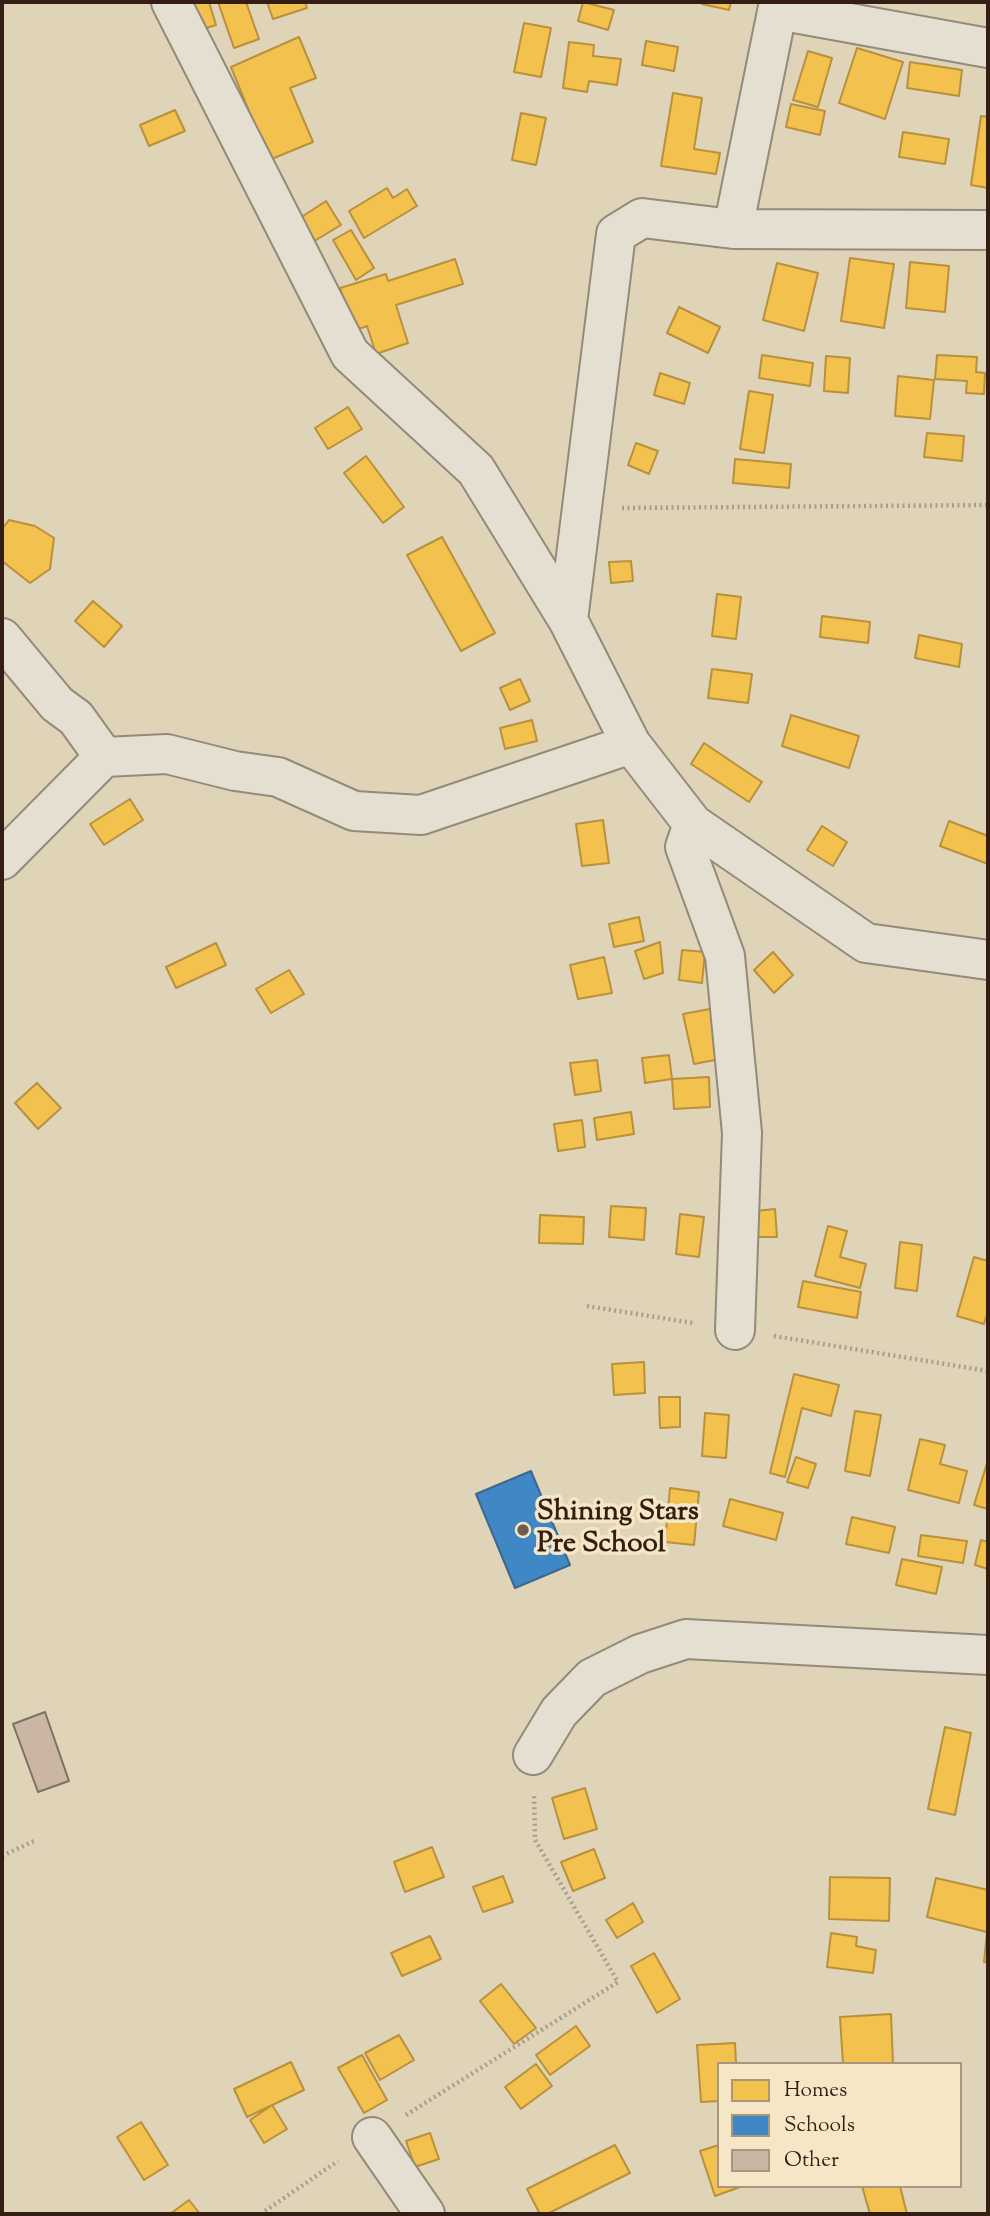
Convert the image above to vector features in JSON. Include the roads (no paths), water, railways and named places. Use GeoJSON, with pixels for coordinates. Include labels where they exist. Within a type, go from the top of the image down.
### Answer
{"type":"FeatureCollection","features":[{"type":"Feature","properties":{"kind":"street"},"geometry":{"type":"LineString","coordinates":[[171,2],[350,354],[475,470],[568,620],[631,744],[693,824],[866,943],[988,960]]}},
{"type":"Feature","properties":{"kind":"street"},"geometry":{"type":"LineString","coordinates":[[733,229],[779,6],[988,48]]}},
{"type":"Feature","properties":{"kind":"street"},"geometry":{"type":"LineString","coordinates":[[568,620],[616,234],[642,218],[733,229],[988,230]]}},
{"type":"Feature","properties":{"kind":"street"},"geometry":{"type":"LineString","coordinates":[[2,638],[57,704],[76,718],[104,757]]}},
{"type":"Feature","properties":{"kind":"street"},"geometry":{"type":"LineString","coordinates":[[2,860],[104,757],[167,754],[235,771],[278,776],[354,811],[421,815],[631,744]]}},
{"type":"Feature","properties":{"kind":"street"},"geometry":{"type":"LineString","coordinates":[[693,824],[685,847],[725,956],[742,1133],[735,1330]]}},
{"type":"Feature","properties":{"kind":"street"},"geometry":{"type":"LineString","coordinates":[[533,1755],[559,1712],[592,1678],[640,1654],[686,1639],[988,1655]]}},
{"type":"Feature","properties":{"kind":"street"},"geometry":{"type":"LineString","coordinates":[[372,2137],[425,2214]]}},
{"type":"Feature","properties":{"kind":"place","name":"Shining Stars Pre School"},"geometry":{"type":"Point","coordinates":[523,1530]}}]}
